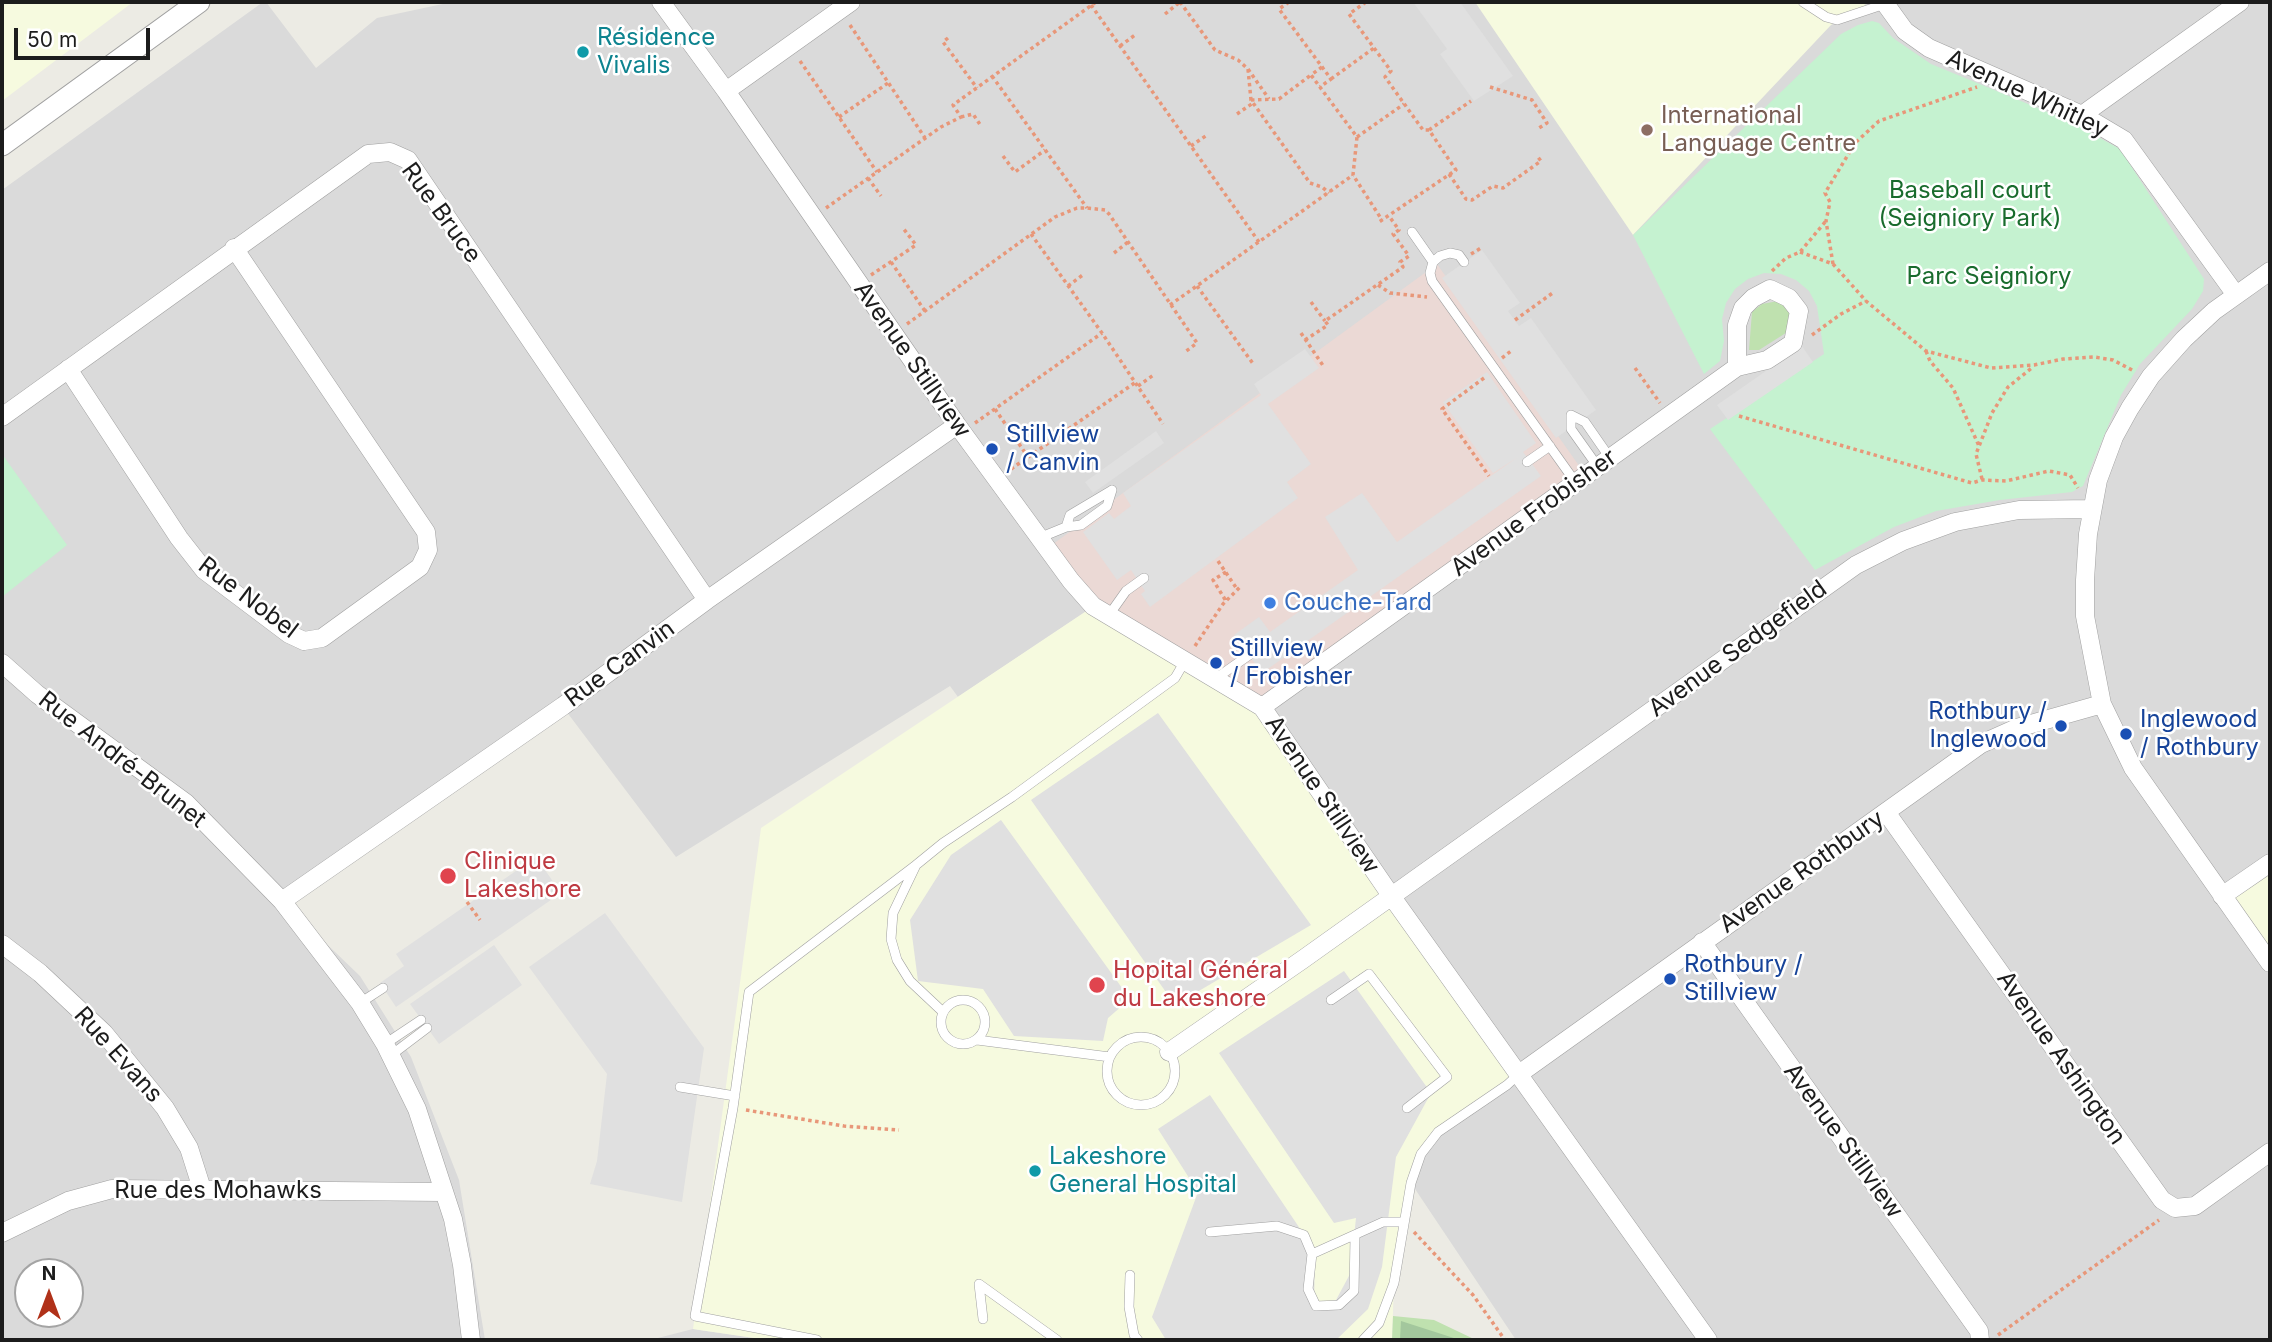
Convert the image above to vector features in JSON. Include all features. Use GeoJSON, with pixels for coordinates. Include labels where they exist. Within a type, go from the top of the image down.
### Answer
{"type":"FeatureCollection","features":[{"type":"Feature","properties":{"kind":"street","name":"Avenue Stillview"},"geometry":{"type":"LineString","coordinates":[[661,2],[965,424],[1071,582],[1093,606],[1189,654],[1215,679],[1262,707],[1392,897],[1708,1340]]}},
{"type":"Feature","properties":{"kind":"street"},"geometry":{"type":"LineString","coordinates":[[726,92],[851,2]]}},
{"type":"Feature","properties":{"kind":"street"},"geometry":{"type":"LineString","coordinates":[[2082,115],[2240,2]]}},
{"type":"Feature","properties":{"kind":"street","name":"Avenue Whitley"},"geometry":{"type":"LineString","coordinates":[[1885,3],[1905,31],[1929,48],[2082,115],[2124,140],[2236,295]]}},
{"type":"Feature","properties":{"kind":"street"},"geometry":{"type":"LineString","coordinates":[[2,145],[189,5]]}},
{"type":"Feature","properties":{"kind":"street","name":"Rue Bruce"},"geometry":{"type":"LineString","coordinates":[[2,417],[368,154],[390,152],[408,160],[707,600]]}},
{"type":"Feature","properties":{"kind":"street","name":"Rue Nobel"},"geometry":{"type":"LineString","coordinates":[[68,369],[179,538],[204,570],[289,634],[304,641],[321,638],[420,567],[428,550],[426,532],[234,248]]}},
{"type":"Feature","properties":{"kind":"street"},"geometry":{"type":"LineString","coordinates":[[2270,271],[2214,311],[2184,339],[2151,376],[2114,437],[2098,480],[2091,509],[2085,580],[2085,617],[2102,704],[2133,768],[2270,963]]}},
{"type":"Feature","properties":{"kind":"street","name":"Avenue Frobisher"},"geometry":{"type":"LineString","coordinates":[[1262,707],[1737,367],[1767,360],[1793,343],[1799,312],[1789,298],[1770,289],[1753,298],[1743,308],[1737,325],[1737,367]]}},
{"type":"Feature","properties":{"kind":"street","name":"Rue Canvin"},"geometry":{"type":"LineString","coordinates":[[282,901],[563,706],[707,600],[965,424]]}},
{"type":"Feature","properties":{"kind":"street","name":"Avenue Sedgefield"},"geometry":{"type":"LineString","coordinates":[[1169,1052],[1392,897],[1856,565],[1903,541],[1955,522],[2019,510],[2091,509]]}},
{"type":"Feature","properties":{"kind":"street","name":"Rue André-Brunet"},"geometry":{"type":"LineString","coordinates":[[2,663],[37,694],[187,803],[282,901],[360,1003],[388,1050],[417,1109],[453,1219],[462,1265],[471,1340]]}},
{"type":"Feature","properties":{"kind":"street","name":"Avenue Rothbury"},"geometry":{"type":"LineString","coordinates":[[1519,1074],[1981,744],[2017,727],[2102,704]]}},
{"type":"Feature","properties":{"kind":"street","name":"Avenue Ashington"},"geometry":{"type":"LineString","coordinates":[[1886,812],[2162,1200],[2175,1209]]}},
{"type":"Feature","properties":{"kind":"street"},"geometry":{"type":"LineString","coordinates":[[2222,896],[2270,863]]}},
{"type":"Feature","properties":{"kind":"street","name":"Avenue Stillview"},"geometry":{"type":"LineString","coordinates":[[1702,942],[1979,1331],[1980,1340]]}},
{"type":"Feature","properties":{"kind":"street","name":"Rue Evans"},"geometry":{"type":"LineString","coordinates":[[2,944],[40,974],[113,1044],[171,1118],[189,1148],[202,1189]]}},
{"type":"Feature","properties":{"kind":"street"},"geometry":{"type":"LineString","coordinates":[[2175,1209],[2195,1206],[2270,1152]]}},
{"type":"Feature","properties":{"kind":"street","name":"Rue des Mohawks"},"geometry":{"type":"LineString","coordinates":[[2,1233],[68,1201],[112,1189],[443,1192]]}},
{"type":"Feature","properties":{"kind":"lane"},"geometry":{"type":"LineString","coordinates":[[1803,2],[1826,17],[1837,20],[1885,3]]}},
{"type":"Feature","properties":{"kind":"lane"},"geometry":{"type":"LineString","coordinates":[[1412,232],[1433,262]]}},
{"type":"Feature","properties":{"kind":"lane"},"geometry":{"type":"LineString","coordinates":[[1464,262],[1459,255],[1450,253],[1440,256],[1433,262],[1430,272],[1432,281],[1576,482]]}},
{"type":"Feature","properties":{"kind":"lane"},"geometry":{"type":"LineString","coordinates":[[1570,415],[1585,422],[1604,462],[1571,429],[1570,415]]}},
{"type":"Feature","properties":{"kind":"lane"},"geometry":{"type":"LineString","coordinates":[[1527,462],[1550,446]]}},
{"type":"Feature","properties":{"kind":"lane"},"geometry":{"type":"LineString","coordinates":[[1039,538],[1066,527],[1081,525],[1107,506],[1112,490]]}},
{"type":"Feature","properties":{"kind":"lane"},"geometry":{"type":"LineString","coordinates":[[1109,615],[1126,591],[1144,578]]}},
{"type":"Feature","properties":{"kind":"lane"},"geometry":{"type":"LineString","coordinates":[[1215,679],[1252,653]]}},
{"type":"Feature","properties":{"kind":"lane"},"geometry":{"type":"LineString","coordinates":[[817,1340],[695,1316],[735,1096],[749,992],[943,843],[1012,797],[1175,678],[1189,654]]}},
{"type":"Feature","properties":{"kind":"lane"},"geometry":{"type":"LineString","coordinates":[[916,865],[894,913],[891,939],[897,960],[910,981],[943,1012]]}},
{"type":"Feature","properties":{"kind":"lane"},"geometry":{"type":"LineString","coordinates":[[1331,1000],[1368,974],[1447,1077],[1407,1108]]}},
{"type":"Feature","properties":{"kind":"lane"},"geometry":{"type":"LineString","coordinates":[[360,1003],[383,988]]}},
{"type":"Feature","properties":{"kind":"lane"},"geometry":{"type":"LineString","coordinates":[[977,1040],[985,1024],[979,1007],[964,1000],[954,1002],[943,1012],[941,1023],[946,1037],[962,1045],[977,1040],[1110,1057]]}},
{"type":"Feature","properties":{"kind":"lane"},"geometry":{"type":"LineString","coordinates":[[388,1050],[424,1024]]}},
{"type":"Feature","properties":{"kind":"lane"},"geometry":{"type":"LineString","coordinates":[[1141,1037],[1153,1039],[1169,1052],[1174,1062],[1175,1074],[1166,1096],[1147,1105],[1135,1105],[1124,1101],[1113,1092],[1107,1069],[1110,1057],[1119,1045],[1129,1039],[1141,1037]]}},
{"type":"Feature","properties":{"kind":"lane"},"geometry":{"type":"LineString","coordinates":[[1363,1340],[1379,1322],[1394,1283],[1411,1182],[1421,1154],[1438,1132],[1519,1074]]}},
{"type":"Feature","properties":{"kind":"lane"},"geometry":{"type":"LineString","coordinates":[[680,1087],[735,1096]]}},
{"type":"Feature","properties":{"kind":"lane"},"geometry":{"type":"LineString","coordinates":[[1312,1254],[1383,1222],[1404,1222]]}},
{"type":"Feature","properties":{"kind":"lane"},"geometry":{"type":"LineString","coordinates":[[1210,1232],[1277,1226],[1304,1235],[1312,1254],[1308,1289],[1316,1306],[1339,1305],[1354,1291],[1354,1237]]}},
{"type":"Feature","properties":{"kind":"lane"},"geometry":{"type":"LineString","coordinates":[[1130,1275],[1129,1307],[1134,1335],[1138,1340]]}},
{"type":"Feature","properties":{"kind":"lane"},"geometry":{"type":"LineString","coordinates":[[983,1319],[979,1284],[1057,1340]]}},
{"type":"Feature","properties":{"kind":"path"},"geometry":{"type":"LineString","coordinates":[[961,117],[953,105],[1096,2]]}},
{"type":"Feature","properties":{"kind":"path"},"geometry":{"type":"LineString","coordinates":[[1165,14],[1180,2],[1215,50],[1238,60],[1248,69],[1269,99]]}},
{"type":"Feature","properties":{"kind":"path"},"geometry":{"type":"LineString","coordinates":[[1289,2],[1279,9],[1331,79]]}},
{"type":"Feature","properties":{"kind":"path"},"geometry":{"type":"LineString","coordinates":[[1366,2],[1349,14],[1391,71],[1385,77],[1423,130],[1429,130],[1471,101]]}},
{"type":"Feature","properties":{"kind":"path"},"geometry":{"type":"LineString","coordinates":[[1091,5],[1259,242]]}},
{"type":"Feature","properties":{"kind":"path"},"geometry":{"type":"LineString","coordinates":[[849,25],[925,138]]}},
{"type":"Feature","properties":{"kind":"path"},"geometry":{"type":"LineString","coordinates":[[1120,46],[1135,35]]}},
{"type":"Feature","properties":{"kind":"path"},"geometry":{"type":"LineString","coordinates":[[948,38],[943,42],[977,88]]}},
{"type":"Feature","properties":{"kind":"path"},"geometry":{"type":"LineString","coordinates":[[1320,87],[1374,48]]}},
{"type":"Feature","properties":{"kind":"path"},"geometry":{"type":"LineString","coordinates":[[800,61],[877,172]]}},
{"type":"Feature","properties":{"kind":"path"},"geometry":{"type":"LineString","coordinates":[[1237,114],[1252,102],[1279,99],[1322,67]]}},
{"type":"Feature","properties":{"kind":"path"},"geometry":{"type":"LineString","coordinates":[[1248,69],[1252,102],[1310,183],[1329,193]]}},
{"type":"Feature","properties":{"kind":"path"},"geometry":{"type":"LineString","coordinates":[[1311,75],[1357,137],[1353,175],[1380,221],[1456,170],[1429,130]]}},
{"type":"Feature","properties":{"kind":"path"},"geometry":{"type":"LineString","coordinates":[[992,76],[1087,208]]}},
{"type":"Feature","properties":{"kind":"path"},"geometry":{"type":"LineString","coordinates":[[839,117],[888,83]]}},
{"type":"Feature","properties":{"kind":"path"},"geometry":{"type":"LineString","coordinates":[[1833,264],[1826,221],[1830,202],[1825,193],[1855,143],[1879,121],[1981,86]]}},
{"type":"Feature","properties":{"kind":"path"},"geometry":{"type":"LineString","coordinates":[[1490,87],[1532,100],[1547,123],[1539,128]]}},
{"type":"Feature","properties":{"kind":"path"},"geometry":{"type":"LineString","coordinates":[[1357,137],[1404,104]]}},
{"type":"Feature","properties":{"kind":"path"},"geometry":{"type":"LineString","coordinates":[[824,209],[925,138],[961,117],[973,114],[981,126]]}},
{"type":"Feature","properties":{"kind":"path"},"geometry":{"type":"LineString","coordinates":[[1191,146],[1206,135]]}},
{"type":"Feature","properties":{"kind":"path"},"geometry":{"type":"LineString","coordinates":[[1003,156],[1015,172],[1045,150]]}},
{"type":"Feature","properties":{"kind":"path"},"geometry":{"type":"LineString","coordinates":[[1450,174],[1466,199],[1472,200],[1493,186],[1503,188],[1541,161],[1537,156]]}},
{"type":"Feature","properties":{"kind":"path"},"geometry":{"type":"LineString","coordinates":[[1170,305],[1353,175]]}},
{"type":"Feature","properties":{"kind":"path"},"geometry":{"type":"LineString","coordinates":[[868,178],[881,197]]}},
{"type":"Feature","properties":{"kind":"path"},"geometry":{"type":"LineString","coordinates":[[1507,185],[1510,190]]}},
{"type":"Feature","properties":{"kind":"path"},"geometry":{"type":"LineString","coordinates":[[1477,188],[1481,194]]}},
{"type":"Feature","properties":{"kind":"path"},"geometry":{"type":"LineString","coordinates":[[905,325],[1065,212],[1087,208],[1105,210],[1109,214],[1197,343],[1185,352]]}},
{"type":"Feature","properties":{"kind":"path"},"geometry":{"type":"LineString","coordinates":[[1325,321],[1403,267],[1399,262],[1409,256],[1393,234],[1399,230],[1389,215]]}},
{"type":"Feature","properties":{"kind":"path"},"geometry":{"type":"LineString","coordinates":[[1766,277],[1786,258],[1800,252],[1826,221]]}},
{"type":"Feature","properties":{"kind":"path"},"geometry":{"type":"LineString","coordinates":[[871,276],[916,245],[903,228]]}},
{"type":"Feature","properties":{"kind":"path"},"geometry":{"type":"LineString","coordinates":[[1031,234],[1163,424]]}},
{"type":"Feature","properties":{"kind":"path"},"geometry":{"type":"LineString","coordinates":[[1114,253],[1128,242]]}},
{"type":"Feature","properties":{"kind":"path"},"geometry":{"type":"LineString","coordinates":[[1800,252],[1833,264],[1866,301],[1926,351],[1991,368],[2094,357],[2113,360],[2136,373]]}},
{"type":"Feature","properties":{"kind":"path"},"geometry":{"type":"LineString","coordinates":[[891,262],[925,311]]}},
{"type":"Feature","properties":{"kind":"path"},"geometry":{"type":"LineString","coordinates":[[1068,285],[1084,274]]}},
{"type":"Feature","properties":{"kind":"path"},"geometry":{"type":"LineString","coordinates":[[1378,285],[1390,293],[1421,295]]}},
{"type":"Feature","properties":{"kind":"path"},"geometry":{"type":"LineString","coordinates":[[1197,286],[1254,365]]}},
{"type":"Feature","properties":{"kind":"path"},"geometry":{"type":"LineString","coordinates":[[1515,320],[1554,292]]}},
{"type":"Feature","properties":{"kind":"path"},"geometry":{"type":"LineString","coordinates":[[1812,335],[1841,314],[1866,301]]}},
{"type":"Feature","properties":{"kind":"path"},"geometry":{"type":"LineString","coordinates":[[1306,340],[1328,325],[1311,302]]}},
{"type":"Feature","properties":{"kind":"path"},"geometry":{"type":"LineString","coordinates":[[965,424],[995,409],[1102,333]]}},
{"type":"Feature","properties":{"kind":"path"},"geometry":{"type":"LineString","coordinates":[[1301,333],[1324,367]]}},
{"type":"Feature","properties":{"kind":"path"},"geometry":{"type":"LineString","coordinates":[[1503,357],[1511,351]]}},
{"type":"Feature","properties":{"kind":"path"},"geometry":{"type":"LineString","coordinates":[[1926,351],[1930,361],[1953,388],[1979,447]]}},
{"type":"Feature","properties":{"kind":"path"},"geometry":{"type":"LineString","coordinates":[[1982,480],[1976,454],[1992,413],[2008,387],[2034,365]]}},
{"type":"Feature","properties":{"kind":"path"},"geometry":{"type":"LineString","coordinates":[[1636,368],[1662,405]]}},
{"type":"Feature","properties":{"kind":"path"},"geometry":{"type":"LineString","coordinates":[[1008,472],[1155,374]]}},
{"type":"Feature","properties":{"kind":"path"},"geometry":{"type":"LineString","coordinates":[[1487,376],[1442,409],[1489,476]]}},
{"type":"Feature","properties":{"kind":"path"},"geometry":{"type":"LineString","coordinates":[[995,409],[1028,457]]}},
{"type":"Feature","properties":{"kind":"path"},"geometry":{"type":"LineString","coordinates":[[1739,416],[1972,482],[2006,481],[2049,471],[2070,475],[2078,488]]}},
{"type":"Feature","properties":{"kind":"path"},"geometry":{"type":"LineString","coordinates":[[1189,654],[1238,588],[1218,561]]}},
{"type":"Feature","properties":{"kind":"path"},"geometry":{"type":"LineString","coordinates":[[1226,572],[1213,580],[1226,601]]}},
{"type":"Feature","properties":{"kind":"path"},"geometry":{"type":"LineString","coordinates":[[467,902],[480,920]]}},
{"type":"Feature","properties":{"kind":"path"},"geometry":{"type":"LineString","coordinates":[[733,1108],[844,1126],[899,1130]]}},
{"type":"Feature","properties":{"kind":"path"},"geometry":{"type":"LineString","coordinates":[[1991,1340],[2175,1209]]}},
{"type":"Feature","properties":{"kind":"path"},"geometry":{"type":"LineString","coordinates":[[1404,1222],[1473,1295],[1505,1340]]}},
{"type":"Feature","properties":{"kind":"shaded area"},"geometry":{"type":"Polygon","coordinates":[[[2,2],[133,2],[2,101],[2,2]]]}},
{"type":"Feature","properties":{"kind":"shaded area"},"geometry":{"type":"Polygon","coordinates":[[[263,2],[266,2],[316,68],[377,18],[452,2],[2270,2],[2270,1340],[1516,1340],[1411,1183],[1088,610],[958,697],[950,686],[676,857],[563,707],[283,902],[360,976],[411,1057],[459,1180],[485,1340],[2,1340],[2,190],[263,2]]]}},
{"type":"Feature","properties":{"kind":"shaded area"},"geometry":{"type":"Polygon","coordinates":[[[1413,2],[1460,2],[1513,76],[1474,101],[1440,54],[1447,49],[1413,2]]]}},
{"type":"Feature","properties":{"kind":"shaded area","name":"International Language Centre"},"geometry":{"type":"Polygon","coordinates":[[[1475,2],[1861,2],[1866,5],[1831,25],[1633,235],[1475,2]]]}},
{"type":"Feature","properties":{"kind":"shaded area"},"geometry":{"type":"Polygon","coordinates":[[[1482,250],[1520,303],[1508,311],[1519,326],[1531,318],[1596,410],[1556,438],[1442,278],[1482,250]]]}},
{"type":"Feature","properties":{"kind":"shaded area"},"geometry":{"type":"Polygon","coordinates":[[[1437,264],[1582,470],[1262,707],[1093,606],[1053,544],[1437,264]]]}},
{"type":"Feature","properties":{"kind":"shaded area"},"geometry":{"type":"Polygon","coordinates":[[[1802,346],[1813,362],[1728,420],[1717,405],[1802,346]]]}},
{"type":"Feature","properties":{"kind":"shaded area"},"geometry":{"type":"Polygon","coordinates":[[[1305,349],[1319,368],[1268,404],[1311,464],[1287,482],[1298,498],[1150,607],[1141,594],[1145,591],[1131,570],[1117,580],[1083,532],[1109,513],[1114,519],[1131,506],[1123,493],[1261,395],[1254,384],[1305,349]]]}},
{"type":"Feature","properties":{"kind":"shaded area"},"geometry":{"type":"Polygon","coordinates":[[[1487,372],[1536,443],[1523,452],[1541,476],[1262,673],[1234,635],[1259,617],[1270,632],[1358,570],[1325,517],[1362,493],[1397,542],[1518,457],[1493,473],[1443,402],[1487,372]]]}},
{"type":"Feature","properties":{"kind":"shaded area"},"geometry":{"type":"Polygon","coordinates":[[[1156,431],[1164,443],[1093,493],[1085,482],[1156,431]]]}},
{"type":"Feature","properties":{"kind":"shaded area","name":"Hopital Général du Lakeshore"},"geometry":{"type":"Polygon","coordinates":[[[1088,610],[1262,707],[1519,1074],[1438,1132],[1411,1182],[1394,1283],[1392,1340],[768,1340],[693,1329],[761,828],[1088,610]]]}},
{"type":"Feature","properties":{"kind":"shaded area"},"geometry":{"type":"Polygon","coordinates":[[[1158,713],[1311,925],[1175,1005],[1031,800],[1158,713]]]}},
{"type":"Feature","properties":{"kind":"shaded area"},"geometry":{"type":"Polygon","coordinates":[[[1001,820],[1130,999],[1108,1018],[1103,1041],[1014,1036],[983,989],[918,981],[910,920],[951,855],[1001,820]]]}},
{"type":"Feature","properties":{"kind":"shaded area"},"geometry":{"type":"Polygon","coordinates":[[[536,857],[561,893],[396,1007],[380,983],[404,966],[396,954],[536,857]]]}},
{"type":"Feature","properties":{"kind":"shaded area"},"geometry":{"type":"Polygon","coordinates":[[[2270,864],[2270,963],[2223,896],[2270,864]]]}},
{"type":"Feature","properties":{"kind":"shaded area"},"geometry":{"type":"Polygon","coordinates":[[[605,913],[704,1048],[682,1202],[590,1184],[597,1161],[607,1074],[529,967],[605,913]]]}},
{"type":"Feature","properties":{"kind":"shaded area"},"geometry":{"type":"Polygon","coordinates":[[[494,945],[522,985],[439,1044],[410,1004],[494,945]]]}},
{"type":"Feature","properties":{"kind":"shaded area"},"geometry":{"type":"Polygon","coordinates":[[[1344,971],[1431,1093],[1396,1157],[1382,1267],[1368,1309],[1336,1340],[1166,1340],[1152,1317],[1198,1192],[1158,1129],[1210,1095],[1315,1251],[1314,1308],[1336,1300],[1350,1274],[1356,1218],[1334,1223],[1219,1053],[1344,971]]]}},
{"type":"Feature","properties":{"kind":"shaded area"},"geometry":{"type":"Polygon","coordinates":[[[693,1329],[768,1340],[650,1340],[693,1329]]]}},
{"type":"Feature","properties":{"kind":"green space","name":"Parc Seigniory"},"geometry":{"type":"Polygon","coordinates":[[[1872,21],[1879,23],[1893,38],[1931,64],[2067,120],[2120,149],[2204,279],[2203,291],[2192,309],[2140,364],[2121,395],[2083,486],[2072,492],[1936,511],[1894,527],[1815,570],[1710,429],[1824,354],[1817,306],[1809,291],[1796,280],[1781,274],[1764,273],[1748,279],[1735,289],[1726,303],[1722,319],[1724,341],[1720,361],[1704,374],[1633,235],[1841,34],[1872,21]]]}},
{"type":"Feature","properties":{"kind":"green space"},"geometry":{"type":"Polygon","coordinates":[[[1778,301],[1791,313],[1789,331],[1759,350],[1749,350],[1752,312],[1762,304],[1778,301]]]}},
{"type":"Feature","properties":{"kind":"green space"},"geometry":{"type":"Polygon","coordinates":[[[2,454],[67,545],[2,597],[2,454]]]}},
{"type":"Feature","properties":{"kind":"green space"},"geometry":{"type":"Polygon","coordinates":[[[1393,1316],[1434,1320],[1476,1340],[1392,1340],[1393,1316]]]}},
{"type":"Feature","properties":{"kind":"green space"},"geometry":{"type":"Polygon","coordinates":[[[1401,1321],[1460,1340],[1400,1340],[1401,1321]]]}},
{"type":"Feature","properties":{"kind":"place","name":"Résidence Vivalis"},"geometry":{"type":"Point","coordinates":[583,52]}},
{"type":"Feature","properties":{"kind":"place","name":"International Language Centre"},"geometry":{"type":"Point","coordinates":[1647,130]}},
{"type":"Feature","properties":{"kind":"place","name":"Stillview / Canvin"},"geometry":{"type":"Point","coordinates":[992,449]}},
{"type":"Feature","properties":{"kind":"place","name":"Couche-Tard"},"geometry":{"type":"Point","coordinates":[1270,603]}},
{"type":"Feature","properties":{"kind":"place","name":"Stillview / Frobisher"},"geometry":{"type":"Point","coordinates":[1216,663]}},
{"type":"Feature","properties":{"kind":"place","name":"Rothbury / Inglewood"},"geometry":{"type":"Point","coordinates":[2061,726]}},
{"type":"Feature","properties":{"kind":"place","name":"Inglewood / Rothbury"},"geometry":{"type":"Point","coordinates":[2126,734]}},
{"type":"Feature","properties":{"kind":"place","name":"Clinique Lakeshore"},"geometry":{"type":"Point","coordinates":[448,876]}},
{"type":"Feature","properties":{"kind":"place","name":"Rothbury / Stillview"},"geometry":{"type":"Point","coordinates":[1670,979]}},
{"type":"Feature","properties":{"kind":"place","name":"Hopital Général du Lakeshore"},"geometry":{"type":"Point","coordinates":[1097,985]}},
{"type":"Feature","properties":{"kind":"place","name":"Lakeshore General Hospital"},"geometry":{"type":"Point","coordinates":[1035,1171]}},
{"type":"Feature","properties":{"kind":"park label","name":"Baseball court (Seigniory Park)"},"geometry":{"type":"Point","coordinates":[1970,205]}}]}
